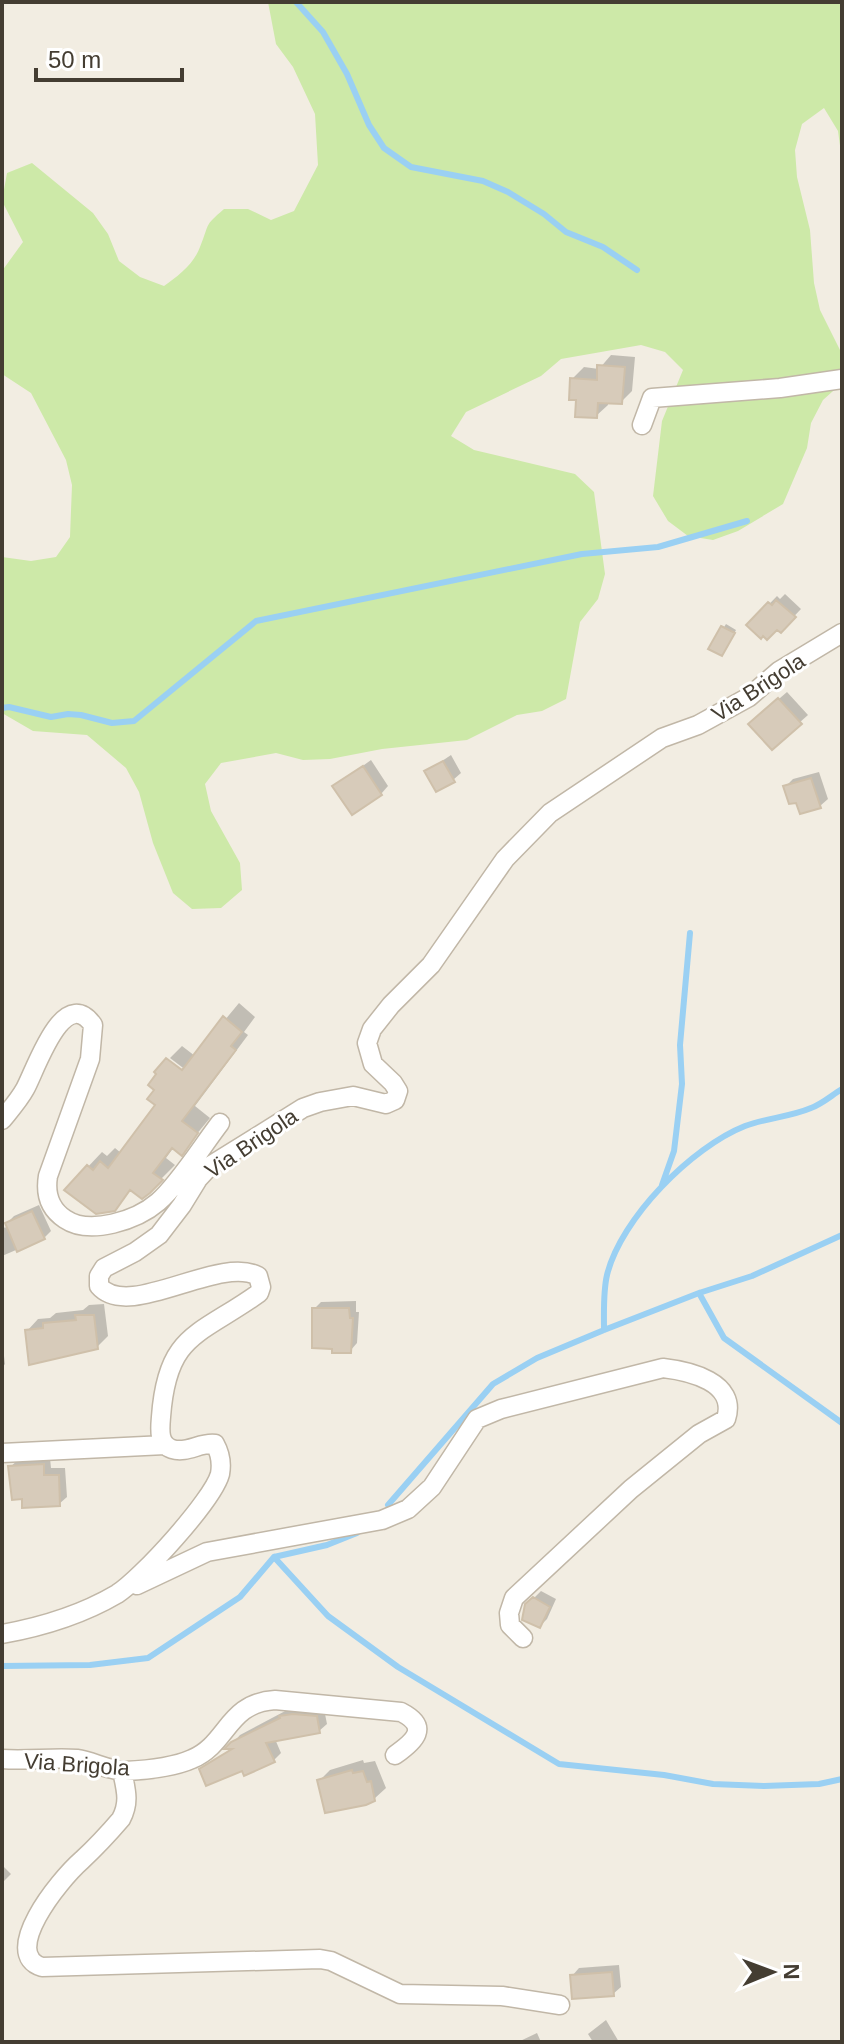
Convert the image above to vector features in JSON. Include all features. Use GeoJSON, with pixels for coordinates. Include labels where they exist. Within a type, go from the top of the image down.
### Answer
{"type":"FeatureCollection","features":[{"type":"Feature","properties":{"kind":"street"},"geometry":{"type":"LineString","coordinates":[[642,425],[652,398],[780,388],[842,379]]}},
{"type":"Feature","properties":{"kind":"street","name":"Via Brigola"},"geometry":{"type":"LineString","coordinates":[[165,1445],[160,1431],[162,1409],[167,1373],[177,1351],[193,1335],[259,1293],[260,1281],[258,1276],[251,1273],[231,1272],[140,1295],[115,1296],[104,1292],[99,1286],[99,1276],[104,1268],[159,1235],[210,1166],[303,1108],[340,1097],[353,1096],[386,1104],[395,1100],[396,1086],[373,1064],[369,1054],[367,1043],[372,1029],[431,965],[505,859],[550,813],[662,738],[698,725],[749,697],[779,671],[842,633]]}},
{"type":"Feature","properties":{"kind":"street"},"geometry":{"type":"LineString","coordinates":[[2,1120],[25,1089],[52,1031],[69,1016],[80,1014],[88,1017],[93,1025],[90,1059],[48,1176],[46,1190],[53,1207],[63,1218],[75,1225],[109,1226],[158,1202],[220,1123]]}},
{"type":"Feature","properties":{"kind":"street"},"geometry":{"type":"LineString","coordinates":[[2,1634],[32,1629],[96,1605],[207,1552],[382,1520],[408,1509],[432,1487],[477,1419],[501,1409],[663,1368],[686,1371],[710,1381],[724,1393],[729,1409],[726,1419],[699,1434],[631,1489],[514,1598],[509,1613],[510,1625],[523,1638]]}},
{"type":"Feature","properties":{"kind":"street"},"geometry":{"type":"LineString","coordinates":[[2,1453],[165,1445],[180,1451],[215,1444],[221,1463],[219,1476],[209,1494],[143,1573],[120,1592]]}},
{"type":"Feature","properties":{"kind":"street","name":"Via Brigola"},"geometry":{"type":"LineString","coordinates":[[2,1759],[77,1759],[122,1771],[163,1767],[206,1752],[234,1718],[257,1701],[275,1700],[401,1712],[411,1717],[418,1727],[418,1734],[413,1742],[395,1755]]}},
{"type":"Feature","properties":{"kind":"street"},"geometry":{"type":"LineString","coordinates":[[122,1771],[128,1807],[121,1819],[26,1910],[11,1942],[13,1954],[20,1962],[42,1967],[320,1959],[331,1961],[400,1994],[502,1996],[560,2005]]}},
{"type":"Feature","properties":{"kind":"green space"},"geometry":{"type":"Polygon","coordinates":[[[268,2],[842,2],[842,160],[838,131],[824,108],[802,124],[795,150],[797,177],[810,230],[814,283],[820,310],[842,354],[842,383],[823,400],[811,423],[807,448],[783,504],[738,531],[713,540],[688,536],[668,521],[653,496],[662,421],[683,370],[665,352],[641,345],[561,359],[541,376],[466,412],[451,436],[474,450],[575,474],[594,492],[605,574],[598,599],[580,622],[566,699],[542,711],[517,715],[467,740],[382,749],[330,759],[303,760],[276,753],[221,763],[205,784],[211,811],[240,863],[242,890],[221,908],[192,909],[173,893],[153,843],[139,792],[126,768],[87,735],[33,731],[2,713],[2,557],[31,561],[56,557],[70,537],[72,485],[66,460],[31,393],[2,374],[2,271],[23,242],[2,201],[7,173],[32,163],[93,213],[108,234],[119,261],[140,277],[164,286],[194,259],[208,226],[224,209],[248,209],[271,220],[294,211],[318,165],[315,114],[293,67],[276,44],[268,2]]]}},
{"type":"Feature","properties":{"kind":"building"},"geometry":{"type":"Polygon","coordinates":[[[597,365],[625,367],[622,404],[598,403],[597,418],[575,417],[576,400],[569,400],[570,378],[597,380],[597,365]]]}},
{"type":"Feature","properties":{"kind":"building"},"geometry":{"type":"Polygon","coordinates":[[[776,600],[796,617],[781,633],[777,630],[767,640],[763,636],[761,639],[746,625],[768,602],[772,605],[776,600]]]}},
{"type":"Feature","properties":{"kind":"building"},"geometry":{"type":"Polygon","coordinates":[[[721,626],[735,633],[722,656],[708,649],[721,626]]]}},
{"type":"Feature","properties":{"kind":"building"},"geometry":{"type":"Polygon","coordinates":[[[778,698],[802,724],[772,750],[748,724],[778,698]]]}},
{"type":"Feature","properties":{"kind":"building"},"geometry":{"type":"Polygon","coordinates":[[[443,761],[455,782],[436,792],[424,771],[443,761]]]}},
{"type":"Feature","properties":{"kind":"building"},"geometry":{"type":"Polygon","coordinates":[[[363,766],[382,795],[352,815],[332,786],[363,766]]]}},
{"type":"Feature","properties":{"kind":"building"},"geometry":{"type":"Polygon","coordinates":[[[811,778],[821,808],[800,814],[796,803],[789,804],[783,786],[811,778]]]}},
{"type":"Feature","properties":{"kind":"building"},"geometry":{"type":"Polygon","coordinates":[[[223,1016],[242,1032],[231,1046],[236,1050],[182,1121],[198,1133],[182,1156],[172,1148],[153,1173],[163,1180],[142,1199],[130,1190],[115,1211],[96,1214],[64,1190],[87,1165],[93,1170],[100,1161],[108,1168],[155,1105],[147,1099],[154,1090],[148,1085],[156,1074],[154,1072],[166,1058],[182,1070],[223,1016]]]}},
{"type":"Feature","properties":{"kind":"building"},"geometry":{"type":"Polygon","coordinates":[[[32,1211],[45,1239],[17,1252],[5,1223],[32,1211]]]}},
{"type":"Feature","properties":{"kind":"building"},"geometry":{"type":"Polygon","coordinates":[[[312,1308],[349,1308],[350,1318],[353,1318],[351,1353],[332,1353],[332,1349],[312,1348],[312,1308]]]}},
{"type":"Feature","properties":{"kind":"building"},"geometry":{"type":"Polygon","coordinates":[[[75,1315],[94,1315],[98,1349],[29,1365],[25,1330],[43,1328],[43,1323],[76,1320],[75,1315]]]}},
{"type":"Feature","properties":{"kind":"building"},"geometry":{"type":"Polygon","coordinates":[[[44,1464],[44,1475],[59,1475],[60,1506],[22,1508],[22,1499],[12,1500],[8,1466],[44,1464]]]}},
{"type":"Feature","properties":{"kind":"building"},"geometry":{"type":"Polygon","coordinates":[[[533,1597],[550,1607],[540,1628],[522,1620],[525,1604],[533,1597]]]}},
{"type":"Feature","properties":{"kind":"building"},"geometry":{"type":"Polygon","coordinates":[[[279,1716],[317,1716],[320,1733],[266,1743],[275,1762],[244,1776],[242,1771],[206,1786],[199,1769],[232,1749],[224,1749],[231,1742],[279,1716]]]}},
{"type":"Feature","properties":{"kind":"building"},"geometry":{"type":"Polygon","coordinates":[[[352,1770],[353,1773],[363,1771],[367,1782],[371,1781],[375,1801],[325,1813],[317,1780],[352,1770]]]}},
{"type":"Feature","properties":{"kind":"building"},"geometry":{"type":"Polygon","coordinates":[[[612,1972],[614,1996],[572,1999],[570,1975],[612,1972]]]}},
{"type":"Feature","properties":{"kind":"waterway"},"geometry":{"type":"LineString","coordinates":[[296,2],[323,32],[347,74],[369,125],[384,148],[411,167],[483,181],[508,192],[566,232],[603,247],[637,270]]}},
{"type":"Feature","properties":{"kind":"waterway"},"geometry":{"type":"LineString","coordinates":[[2,708],[51,717],[68,714],[112,723],[134,721],[256,621],[582,554],[658,547],[747,521]]}},
{"type":"Feature","properties":{"kind":"waterway"},"geometry":{"type":"LineString","coordinates":[[662,1185],[674,1151],[682,1084],[680,1045],[690,933]]}},
{"type":"Feature","properties":{"kind":"waterway"},"geometry":{"type":"LineString","coordinates":[[604,1330],[606,1282],[615,1253],[643,1208],[661,1187],[724,1136],[753,1123],[811,1108],[842,1089]]}},
{"type":"Feature","properties":{"kind":"waterway"},"geometry":{"type":"LineString","coordinates":[[388,1505],[493,1384],[537,1358],[699,1293],[752,1276],[842,1235]]}},
{"type":"Feature","properties":{"kind":"waterway"},"geometry":{"type":"LineString","coordinates":[[699,1293],[724,1338],[842,1423]]}},
{"type":"Feature","properties":{"kind":"waterway"},"geometry":{"type":"LineString","coordinates":[[2,1666],[90,1665],[148,1658],[240,1597],[274,1557],[327,1545],[357,1533]]}},
{"type":"Feature","properties":{"kind":"waterway"},"geometry":{"type":"LineString","coordinates":[[274,1557],[328,1616],[398,1667],[559,1764],[664,1775],[713,1784],[819,1784],[842,1779]]}}]}
